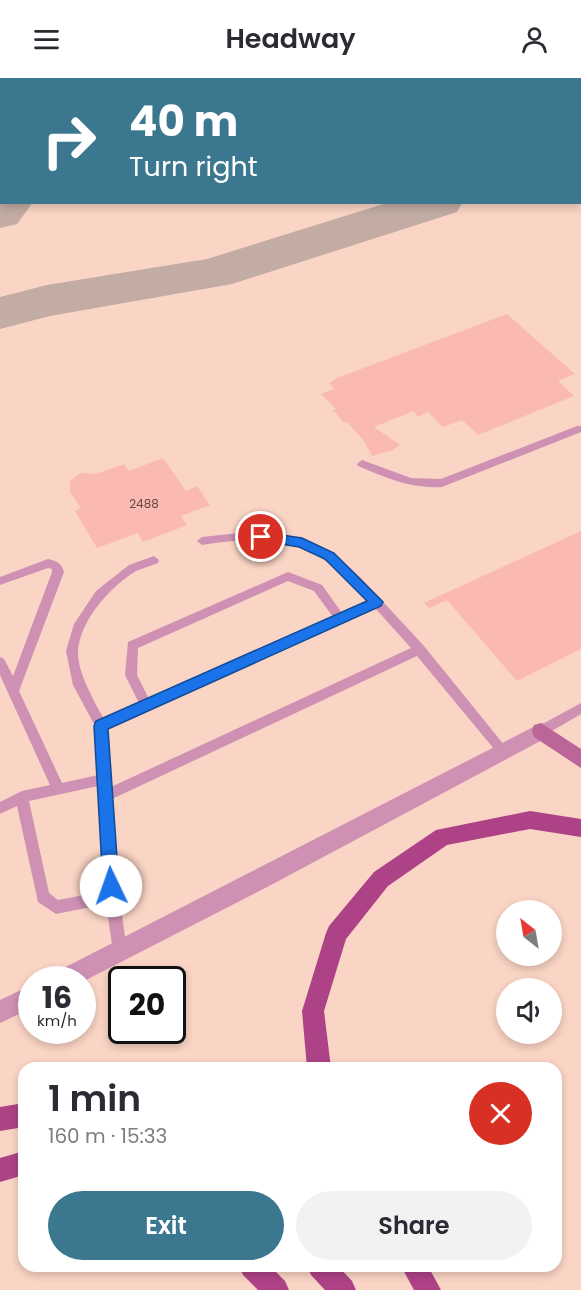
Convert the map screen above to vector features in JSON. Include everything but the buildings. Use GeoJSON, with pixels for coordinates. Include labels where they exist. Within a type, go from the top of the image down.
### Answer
{"type":"FeatureCollection","features":[{"type":"Feature","properties":{"kind":"main road"},"geometry":{"type":"LineString","coordinates":[[318,1062],[313,1011],[338,933],[381,879],[442,837],[530,820],[581,828]]}},
{"type":"Feature","properties":{"kind":"main road"},"geometry":{"type":"LineString","coordinates":[[0,1119],[18,1116]]}},
{"type":"Feature","properties":{"kind":"main road"},"geometry":{"type":"LineString","coordinates":[[0,1170],[18,1165]]}},
{"type":"Feature","properties":{"kind":"main road"},"geometry":{"type":"LineString","coordinates":[[258,1272],[276,1290]]}},
{"type":"Feature","properties":{"kind":"main road"},"geometry":{"type":"LineString","coordinates":[[326,1272],[343,1290]]}},
{"type":"Feature","properties":{"kind":"main road"},"geometry":{"type":"LineString","coordinates":[[418,1272],[428,1290]]}},
{"type":"Feature","properties":{"kind":"street"},"geometry":{"type":"LineString","coordinates":[[91,966],[264,878],[541,731],[581,760]]}},
{"type":"Feature","properties":{"kind":"street"},"geometry":{"type":"LineString","coordinates":[[0,1012],[18,1003]]}},
{"type":"Feature","properties":{"kind":"lane"},"geometry":{"type":"LineString","coordinates":[[362,464],[408,482],[426,485],[442,483],[581,429]]}},
{"type":"Feature","properties":{"kind":"lane"},"geometry":{"type":"LineString","coordinates":[[202,541],[224,537],[261,537],[302,543],[330,556],[420,649],[503,751]]}},
{"type":"Feature","properties":{"kind":"lane"},"geometry":{"type":"LineString","coordinates":[[120,951],[112,896],[101,726],[79,685],[72,651],[80,624],[100,594],[133,568],[154,560]]}},
{"type":"Feature","properties":{"kind":"lane"},"geometry":{"type":"LineString","coordinates":[[0,581],[48,563],[57,567],[58,572],[13,692]]}},
{"type":"Feature","properties":{"kind":"lane"},"geometry":{"type":"LineString","coordinates":[[146,706],[131,675],[132,645],[288,576],[318,588],[340,618]]}},
{"type":"Feature","properties":{"kind":"lane"},"geometry":{"type":"LineString","coordinates":[[101,726],[377,602]]}},
{"type":"Feature","properties":{"kind":"lane"},"geometry":{"type":"LineString","coordinates":[[105,796],[420,649]]}},
{"type":"Feature","properties":{"kind":"lane"},"geometry":{"type":"LineString","coordinates":[[0,662],[58,789]]}},
{"type":"Feature","properties":{"kind":"lane"},"geometry":{"type":"LineString","coordinates":[[541,731],[581,708]]}},
{"type":"Feature","properties":{"kind":"lane"},"geometry":{"type":"LineString","coordinates":[[0,808],[22,797],[105,778]]}},
{"type":"Feature","properties":{"kind":"lane"},"geometry":{"type":"LineString","coordinates":[[22,797],[43,897],[56,907],[112,896]]}},
{"type":"Feature","properties":{"kind":"shaded area"},"geometry":{"type":"Polygon","coordinates":[[[0,204],[581,204],[581,1290],[0,1290],[0,204]]]}},
{"type":"Feature","properties":{"kind":"taxiway"},"geometry":{"type":"LineString","coordinates":[[0,214],[8,204]]}},
{"type":"Feature","properties":{"kind":"taxiway"},"geometry":{"type":"LineString","coordinates":[[0,313],[47,301],[214,273],[434,204]]}},
{"type":"Feature","properties":{"kind":"route"},"geometry":{"type":"LineString","coordinates":[[111,886],[101,726],[377,602],[330,556],[302,543],[261,537]]}}]}
